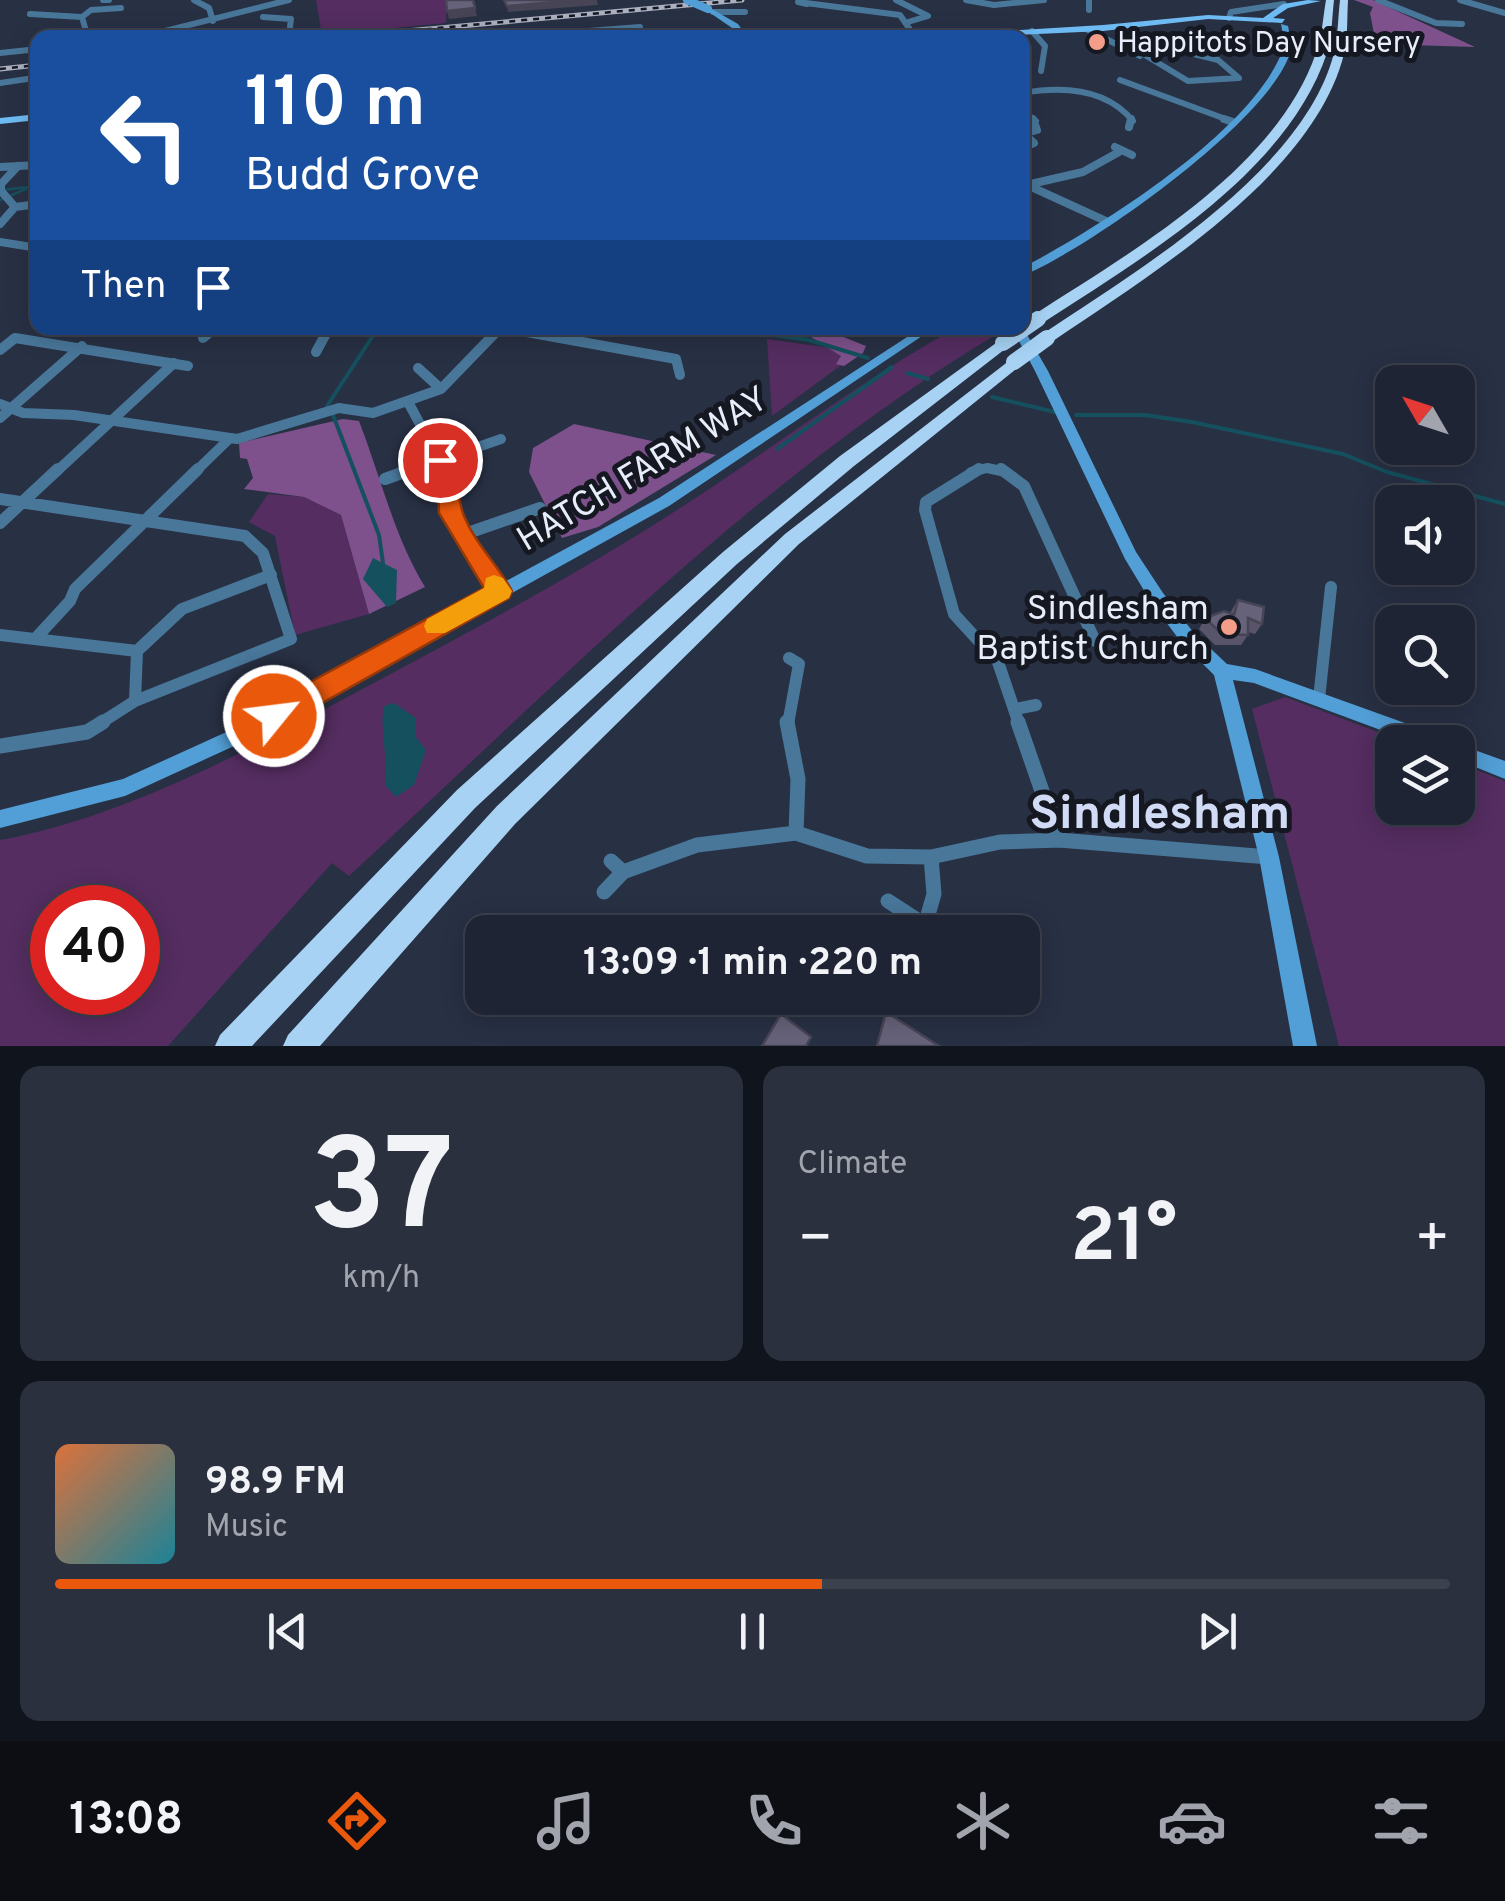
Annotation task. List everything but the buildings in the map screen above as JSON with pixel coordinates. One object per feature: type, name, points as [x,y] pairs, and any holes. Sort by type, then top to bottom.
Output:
[{"type":"highway","points":[[1030,327],[1164,233],[1251,158],[1296,105],[1312,76],[1326,36],[1332,1]]},
{"type":"highway","points":[[231,1046],[466,799],[818,483],[1012,344],[1048,338],[1194,233],[1284,150],[1332,75],[1344,35],[1332,1]]},
{"type":"highway","points":[[299,1046],[506,815],[792,539],[1012,344]]},
{"type":"main road","points":[[1030,32],[1263,18],[1332,1]]},
{"type":"main road","points":[[1263,18],[1332,1]]},
{"type":"main road","points":[[0,121],[30,119]]},
{"type":"street","points":[[194,0],[209,8],[213,21]]},
{"type":"street","points":[[173,30],[289,0]]},
{"type":"street","points":[[687,0],[735,30]]},
{"type":"street","points":[[896,0],[928,16],[908,22]]},
{"type":"street","points":[[966,0],[1015,2],[1034,8]]},
{"type":"street","points":[[1026,4],[1044,0]]},
{"type":"street","points":[[1089,0],[1089,10]]},
{"type":"street","points":[[1378,0],[1438,26],[1462,24]]},
{"type":"street","points":[[1460,0],[1505,14]]},
{"type":"street","points":[[806,4],[900,16],[912,30]]},
{"type":"street","points":[[82,21],[91,10],[121,8]]},
{"type":"street","points":[[710,11],[746,12]]},
{"type":"street","points":[[1030,268],[1108,222],[1234,122],[1270,78],[1288,47],[1290,11]]},
{"type":"street","points":[[1232,18],[1229,13],[1263,18]]},
{"type":"street","points":[[30,14],[82,21],[91,30]]},
{"type":"street","points":[[263,16],[285,17],[291,20],[290,26]]},
{"type":"street","points":[[563,30],[640,27]]},
{"type":"street","points":[[1086,29],[1154,64]]},
{"type":"street","points":[[1033,32],[1046,52],[1041,70]]},
{"type":"street","points":[[1135,49],[1188,81],[1240,78],[1210,54],[1194,54]]},
{"type":"street","points":[[0,53],[30,50]]},
{"type":"street","points":[[0,83],[30,79]]},
{"type":"street","points":[[1120,80],[1234,122]]},
{"type":"street","points":[[1165,98],[1184,89],[1188,81]]},
{"type":"street","points":[[1030,92],[1054,89],[1084,94],[1114,104],[1134,124]]},
{"type":"street","points":[[1030,184],[1083,172],[1116,150],[1132,155]]},
{"type":"street","points":[[0,166],[30,165]]},
{"type":"street","points":[[15,207],[4,193],[18,166]]},
{"type":"street","points":[[1030,187],[1108,222]]},
{"type":"street","points":[[0,224],[15,207],[30,205]]},
{"type":"street","points":[[0,242],[30,247]]},
{"type":"street","points":[[203,338],[207,335]]},
{"type":"street","points":[[316,352],[325,335]]},
{"type":"street","points":[[6,406],[54,417],[112,421],[228,440],[340,408],[373,414],[408,402],[440,389],[496,335]]},
{"type":"street","points":[[540,335],[634,353],[668,354],[676,359],[680,375]]},
{"type":"street","name":"HATCH FARM WAY","points":[[0,819],[84,800],[166,770],[239,735],[686,488],[917,335]]},
{"type":"street","points":[[0,350],[15,338],[188,366]]},
{"type":"street","points":[[1012,344],[1060,401],[1154,596],[1178,630],[1222,671],[1269,857],[1304,1046]]},
{"type":"street","points":[[0,418],[6,406],[82,346]]},
{"type":"street","points":[[0,523],[26,504],[174,364]]},
{"type":"street","points":[[418,368],[440,389]]},
{"type":"street","points":[[408,402],[449,478],[451,513],[500,591]]},
{"type":"street","points":[[385,479],[501,439]]},
{"type":"street","points":[[35,639],[70,601],[75,589],[228,440]]},
{"type":"street","points":[[1059,840],[998,662],[954,614],[926,502],[966,470],[989,466],[1013,473],[1024,486],[1087,636]]},
{"type":"street","points":[[0,500],[245,536],[263,552],[291,639],[134,701],[87,732],[0,746]]},
{"type":"street","points":[[462,535],[540,508]]},
{"type":"street","points":[[134,701],[137,650],[182,609],[271,575]]},
{"type":"street","points":[[1319,699],[1331,587]]},
{"type":"street","points":[[0,635],[137,650]]},
{"type":"street","points":[[796,833],[798,779],[787,719],[799,659]]},
{"type":"street","points":[[1222,671],[1254,676],[1389,725]]},
{"type":"street","points":[[1015,709],[1036,705]]},
{"type":"street","points":[[1475,759],[1505,770]]},
{"type":"street","points":[[604,892],[617,866],[697,845],[796,833],[867,856],[931,857],[1000,842],[1059,840],[1269,857]]},
{"type":"street","points":[[930,915],[934,894],[931,857]]},
{"type":"street","points":[[888,901],[907,915]]},
{"type":"shaded area","points":[[316,0],[447,0],[446,23],[321,30]]},
{"type":"shaded area","points":[[1354,0],[1373,0],[1475,47],[1376,44],[1370,13],[1373,7]]},
{"type":"shaded area","points":[[838,335],[866,346],[863,353],[844,366],[836,364],[841,356],[811,337]]},
{"type":"shaded area","points":[[944,335],[996,335],[917,385],[746,514],[584,656],[349,876],[332,863],[168,1046],[0,1046],[0,840],[131,801],[262,742],[595,561],[849,393]]},
{"type":"shaded area","points":[[767,339],[859,352],[772,416]]},
{"type":"shaded area","points":[[343,419],[359,421],[396,527],[425,587],[369,614],[341,515],[304,497],[244,489],[253,478],[247,459],[240,458],[239,443]]},
{"type":"shaded area","points":[[574,424],[716,455],[598,527],[562,538],[529,472],[533,448]]},
{"type":"shaded area","points":[[268,494],[304,497],[341,515],[369,614],[295,635],[275,536],[249,522]]},
{"type":"shaded area","points":[[1285,697],[1375,731],[1375,825],[1475,825],[1475,770],[1505,781],[1505,1046],[1339,1046],[1252,709]]},
{"type":"water","points":[[373,558],[397,570],[396,603],[387,607],[363,579]]},
{"type":"water","points":[[394,703],[416,718],[416,737],[426,750],[414,785],[396,797],[385,785],[383,725],[384,706]]},
{"type":"waterway","points":[[2,190],[30,187]]},
{"type":"waterway","points":[[0,200],[26,189]]},
{"type":"waterway","points":[[327,406],[373,335]]},
{"type":"waterway","points":[[773,335],[809,340],[868,358]]},
{"type":"waterway","points":[[777,449],[892,367]]},
{"type":"waterway","points":[[907,373],[928,379]]},
{"type":"waterway","points":[[992,397],[1055,412]]},
{"type":"waterway","points":[[333,415],[379,535],[383,563]]},
{"type":"waterway","points":[[1076,415],[1145,415],[1192,422],[1343,454],[1387,472],[1505,504]]},
{"type":"railway","points":[[417,30],[742,0]]},
{"type":"railway","points":[[0,69],[30,66]]},
{"type":"slow traffic","points":[[436,626],[500,591],[494,585]]},
{"type":"place","name":"Happitots Day Nursery","points":[[1097,42]]},
{"type":"place","name":"Sindlesham Baptist Church","points":[[1229,627]]},
{"type":"district","name":"Sindlesham","points":[[1160,811]]},
{"type":"route","points":[[274,716],[500,591],[479,565],[451,513],[449,478],[440,460]]}]
